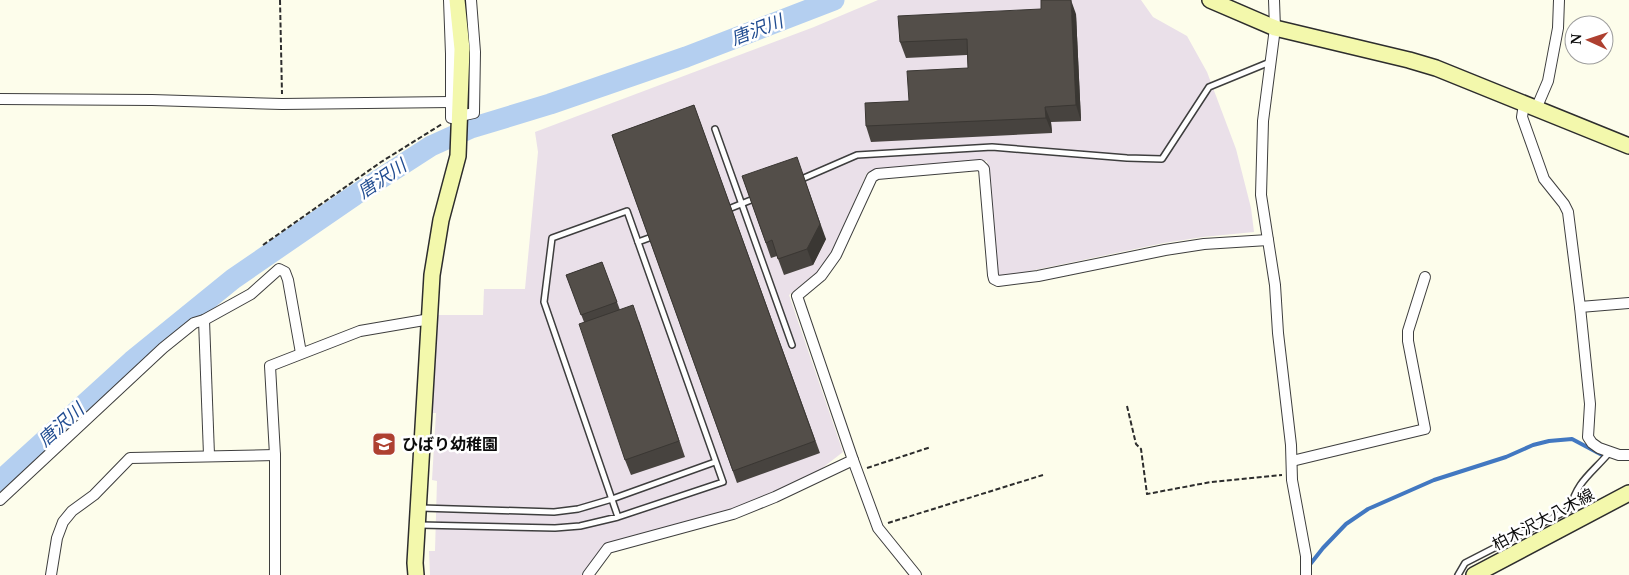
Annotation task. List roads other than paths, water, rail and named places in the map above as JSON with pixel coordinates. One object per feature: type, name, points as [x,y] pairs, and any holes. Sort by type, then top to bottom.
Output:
[{"type":"street","points":[[449,0],[451,102],[457,119]]},
{"type":"street","points":[[457,119],[474,113],[475,52],[471,0]]},
{"type":"street","points":[[1210,0],[1275,28],[1436,68],[1629,146]]},
{"type":"street","points":[[1274,0],[1275,28],[1264,121],[1261,195],[1275,285],[1292,474],[1307,560],[1306,575]]},
{"type":"street","points":[[1559,0],[1558,28],[1548,81],[1522,117],[1544,179],[1568,212],[1590,404],[1588,437],[1592,443],[1609,453],[1619,456],[1629,455]]},
{"type":"street","points":[[416,575],[417,525],[432,275],[441,220],[458,156],[459,143],[457,119],[462,48],[458,6]]},
{"type":"street","points":[[0,99],[152,100],[282,104],[451,102]]},
{"type":"street","points":[[916,575],[878,528],[797,296],[821,276],[836,255],[872,177],[877,174],[980,165],[984,169],[993,275],[994,279],[998,281],[1038,276],[1204,244],[1268,240]]},
{"type":"street","points":[[0,500],[163,348],[194,323],[204,320],[247,297],[258,289],[276,270],[282,269],[288,280],[301,353]]},
{"type":"street","points":[[1292,461],[1425,429],[1408,341],[1408,330],[1425,277]]},
{"type":"street","points":[[1580,306],[1629,303]]},
{"type":"street","points":[[275,575],[275,455],[270,366],[360,331],[430,319]]},
{"type":"street","points":[[204,320],[209,455]]},
{"type":"street","points":[[51,575],[57,538],[63,522],[72,511],[94,495],[130,458],[275,455]]},
{"type":"street","points":[[588,575],[608,548],[734,514],[853,460]]},
{"type":"street","name":"柏木沢大八木線","points":[[1484,573],[1629,493]]},
{"type":"lane","points":[[804,178],[857,155],[983,148],[1162,159],[1209,87],[1271,62]]},
{"type":"lane","points":[[715,129],[792,345]]},
{"type":"lane","points":[[732,208],[751,200]]},
{"type":"lane","points":[[417,525],[555,528],[580,526],[618,517],[723,482],[627,211],[552,238],[544,302],[618,517]]},
{"type":"lane","points":[[638,242],[649,238]]},
{"type":"lane","points":[[1458,575],[1465,563],[1570,509],[1573,496],[1582,481],[1595,470],[1609,453]]},
{"type":"lane","points":[[418,508],[554,512],[578,510],[715,462]]},
{"type":"waterway","name":"唐沢川","points":[[0,481],[132,361],[233,279],[355,195],[431,146],[471,128],[550,104],[686,57],[834,0]]},
{"type":"waterway","points":[[1308,567],[1346,524],[1368,509],[1434,480],[1549,441],[1572,439],[1604,456]]},
{"type":"place","name":"ひばり幼稚園","points":[[384,444]]}]
